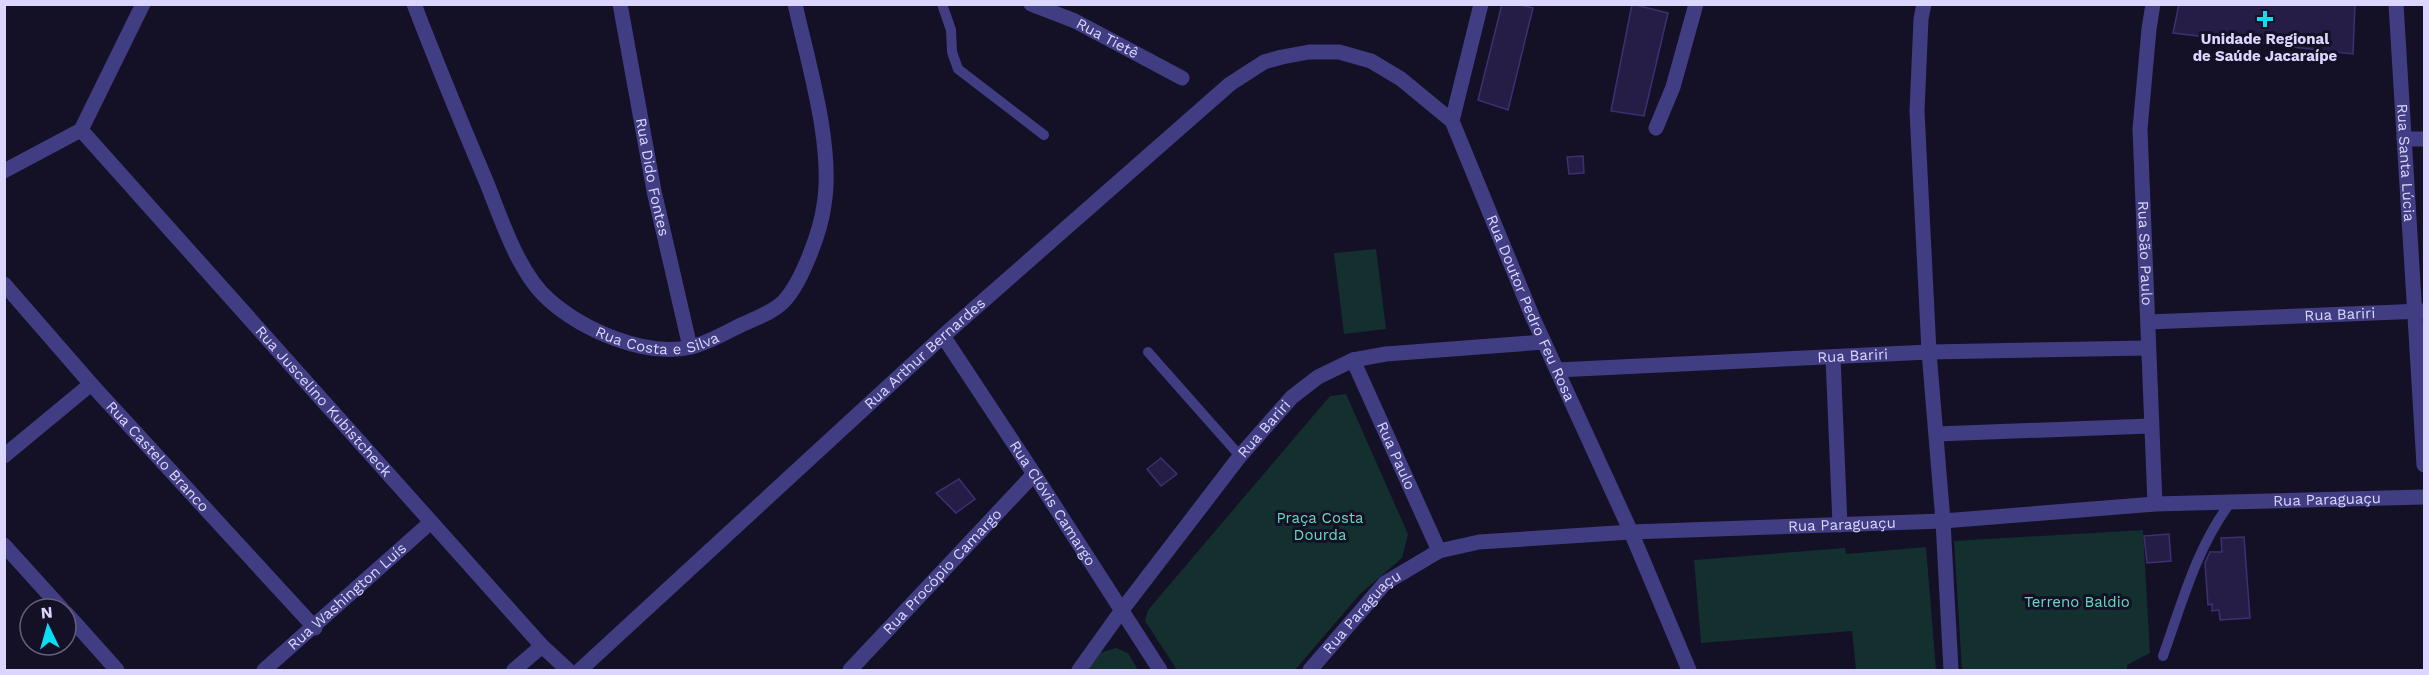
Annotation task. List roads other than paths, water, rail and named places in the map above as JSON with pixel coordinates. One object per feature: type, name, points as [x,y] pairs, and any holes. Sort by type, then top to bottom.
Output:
[{"type":"street","points":[[4,171],[81,130],[143,4]]},
{"type":"street","name":"Rua Costa e Silva","points":[[414,4],[509,237],[532,280],[548,299],[577,321],[627,344],[659,349],[690,347],[759,316],[784,301],[814,247],[825,205],[826,158],[813,84],[795,4]]},
{"type":"street","name":"Rua Dido Fontes","points":[[620,4],[654,191],[690,347]]},
{"type":"street","name":"Rua Tietê","points":[[1031,4],[1074,21],[1182,78]]},
{"type":"street","points":[[1452,121],[1482,4]]},
{"type":"street","points":[[1656,128],[1673,87],[1696,4]]},
{"type":"street","points":[[1924,4],[1921,19],[1917,111],[1929,352],[1937,434],[1951,670]]},
{"type":"street","name":"Rua São Paulo","points":[[2153,4],[2140,129],[2150,426],[2155,504]]},
{"type":"street","name":"Rua Santa Lúcia","points":[[2396,4],[2404,139],[2420,311],[2424,465]]},
{"type":"street","name":"Rua Doutor Pedro Feu Rosa","points":[[1282,57],[1309,52],[1339,52],[1371,61],[1401,79],[1452,121],[1544,342],[1631,532],[1689,670]]},
{"type":"street","name":"Rua Arthur Bernardes","points":[[580,670],[943,336],[1230,84],[1264,62],[1282,57]]},
{"type":"street","name":"Rua Juscelino Kubistcheck","points":[[81,130],[542,646],[568,670]]},
{"type":"street","points":[[2404,139],[2424,138]]},
{"type":"street","name":"Rua Castelo Branco","points":[[4,284],[91,384],[315,628]]},
{"type":"street","name":"Rua Bariri","points":[[2148,322],[2420,311]]},
{"type":"street","name":"Rua Clóvis Camargo","points":[[943,336],[1035,474],[1160,670]]},
{"type":"street","name":"Rua Bariri","points":[[1078,670],[1240,456],[1292,397],[1318,377],[1353,360],[1386,354],[1544,342]]},
{"type":"street","name":"Rua Bariri","points":[[1557,370],[1929,352],[2148,348]]},
{"type":"street","points":[[1833,357],[1839,525]]},
{"type":"street","name":"Rua Paulo","points":[[1353,360],[1439,551]]},
{"type":"street","points":[[4,456],[91,384]]},
{"type":"street","points":[[1937,434],[2150,426]]},
{"type":"street","name":"Rua Procópio Camargo","points":[[850,670],[1035,474]]},
{"type":"street","name":"Rua Paraguaçu","points":[[1310,670],[1385,583],[1439,551],[1479,542],[1631,532],[1943,521],[2155,504],[2424,497]]},
{"type":"street","name":"Rua Washington Luís","points":[[264,670],[315,628],[431,522]]},
{"type":"street","points":[[4,545],[51,597]]},
{"type":"street","points":[[78,626],[117,670]]},
{"type":"street","points":[[514,670],[542,646]]},
{"type":"lane","points":[[942,4],[951,30],[952,52],[958,69],[1044,135]]},
{"type":"lane","points":[[1148,352],[1240,456]]},
{"type":"lane","points":[[2163,656],[2200,552],[2213,526],[2230,503]]},
{"type":"place","name":"Unidade Regional de Saúde Jacaraípe","points":[[2265,19]]},
{"type":"park label","name":"Praça Costa Dourda","points":[[1320,526]]},
{"type":"park label","name":"Terreno Baldio","points":[[2077,602]]}]
